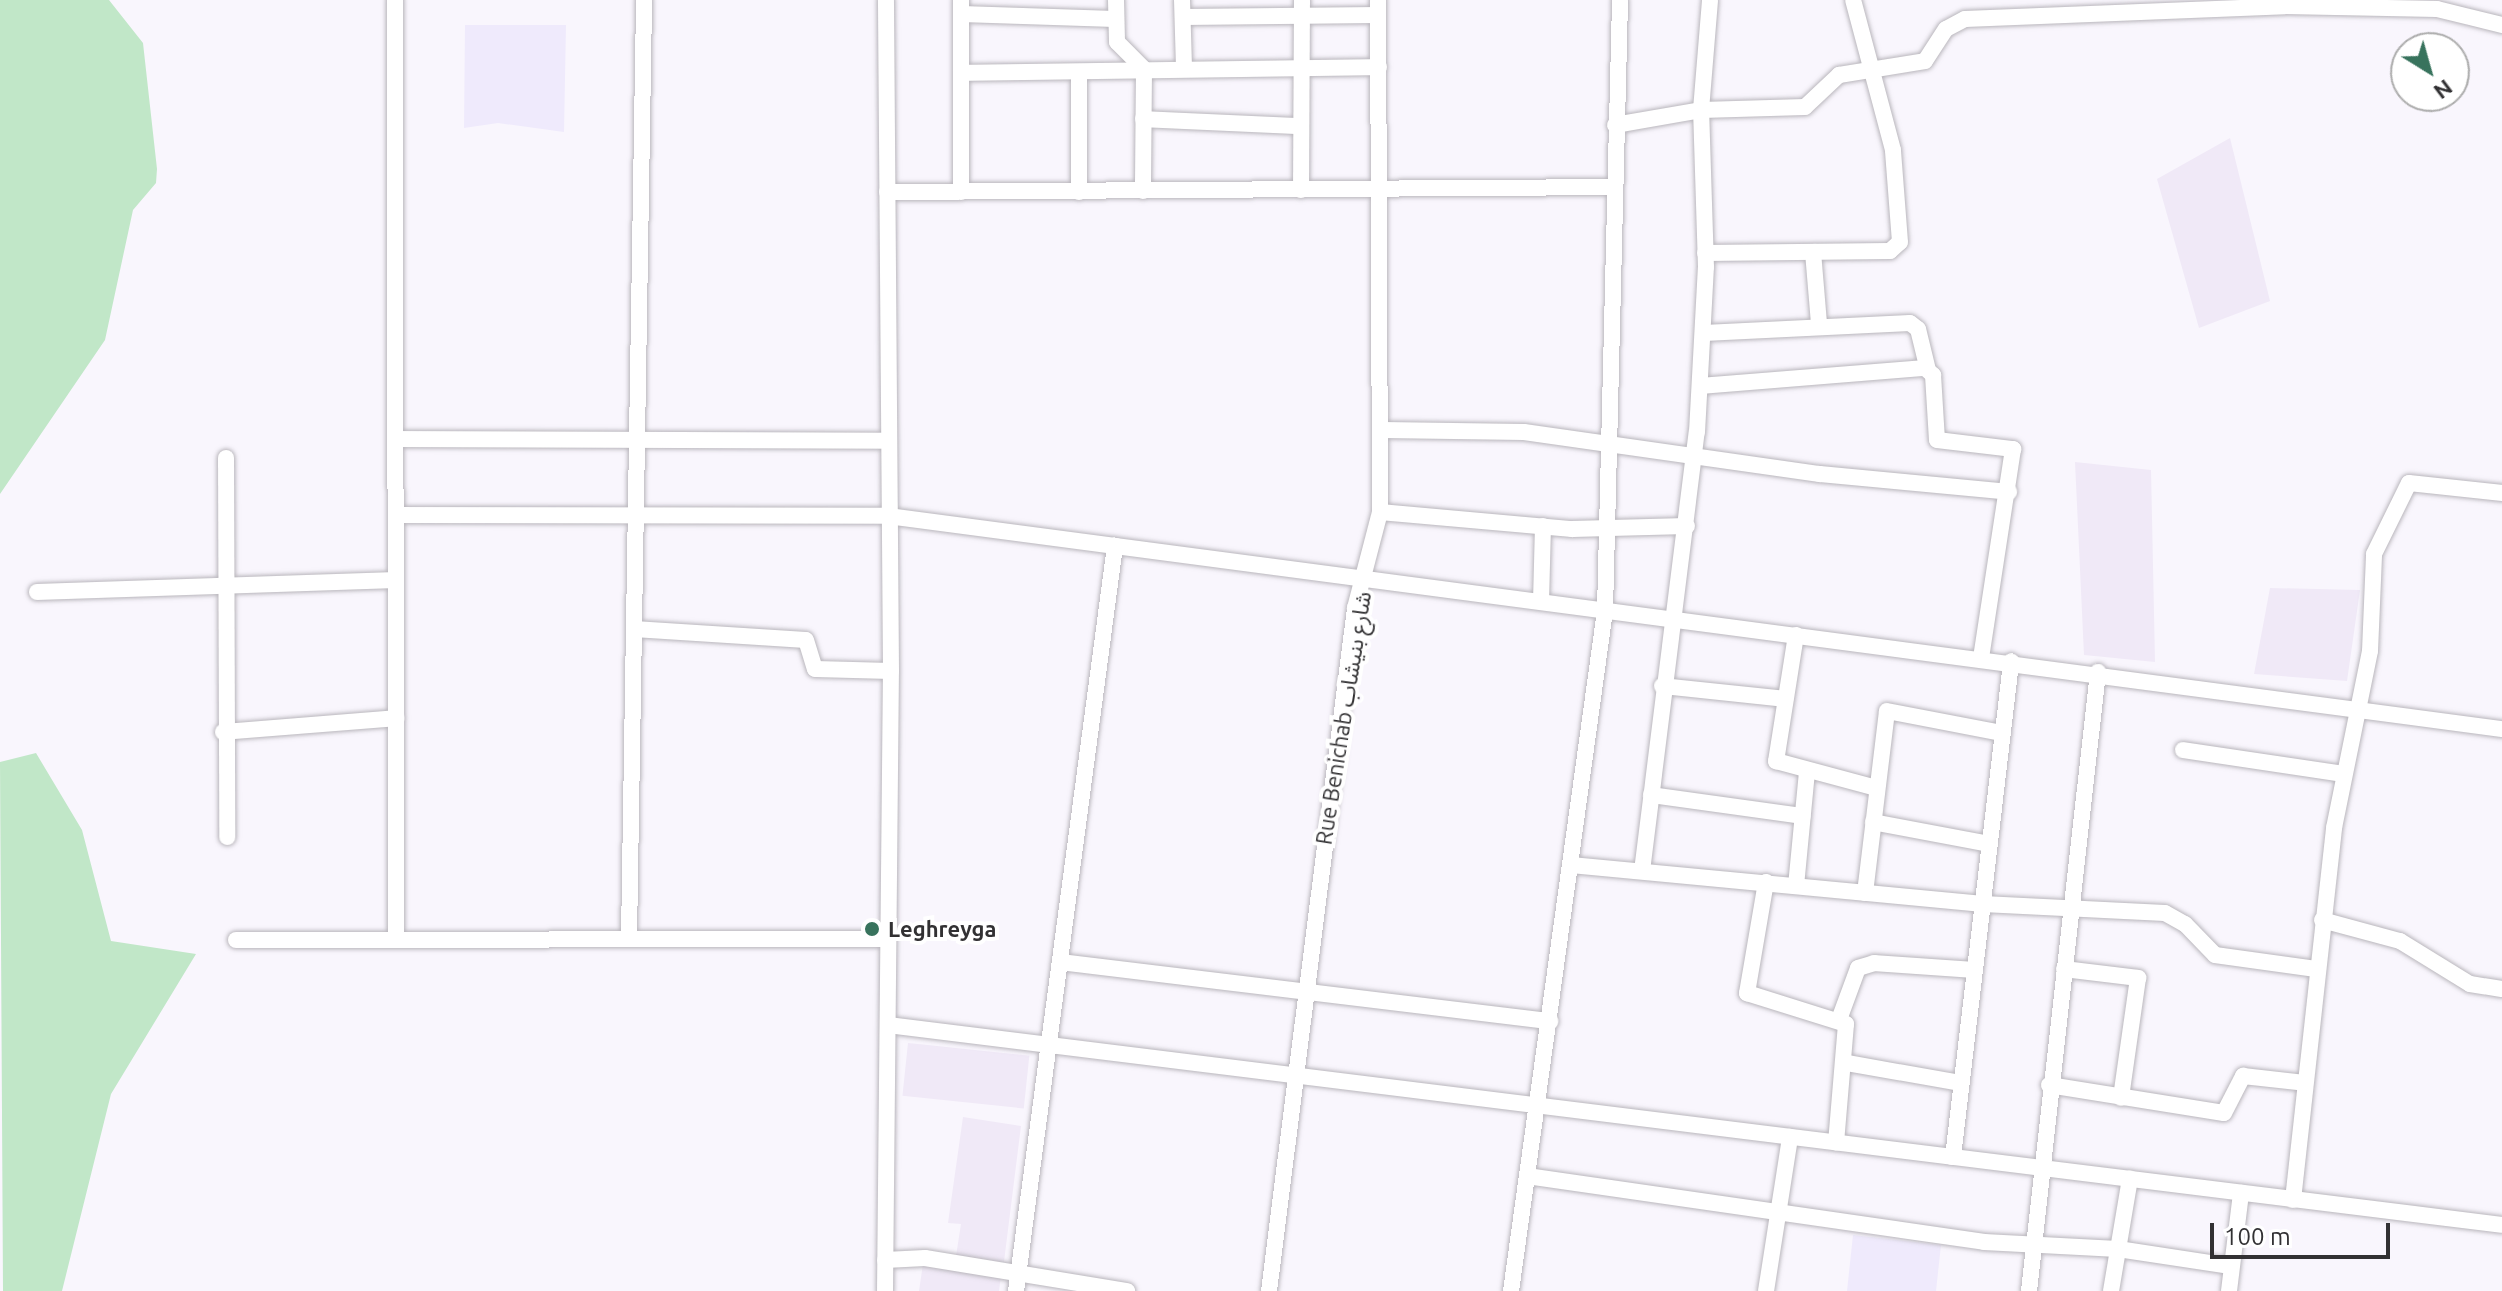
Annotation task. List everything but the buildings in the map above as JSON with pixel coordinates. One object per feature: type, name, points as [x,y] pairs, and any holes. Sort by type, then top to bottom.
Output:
[{"type":"street","points":[[395,0],[396,938]]},
{"type":"street","points":[[629,938],[644,0]]},
{"type":"street","points":[[885,1291],[891,671],[886,0]]},
{"type":"street","points":[[1116,0],[1117,42],[1144,69],[1143,191]]},
{"type":"street","points":[[1511,1291],[1539,1106],[1605,611],[1620,0]]},
{"type":"street","points":[[1642,871],[1662,686],[1687,526],[1700,386],[1705,253],[1701,110],[1710,0]]},
{"type":"street","points":[[1705,253],[1890,251],[1900,242],[1893,150],[1853,0]]},
{"type":"street","points":[[1615,125],[1701,110],[1805,107],[1839,75],[1925,61],[1946,29],[1965,19],[2285,6],[2437,9],[2502,25]]},
{"type":"street","points":[[961,192],[961,7],[1115,19]]},
{"type":"street","points":[[1301,190],[1299,126],[1304,7]]},
{"type":"street","points":[[1184,68],[1182,9],[1378,7]]},
{"type":"street","name":"Rue Benichab شارع بنيشاب","points":[[1269,1291],[1304,992],[1355,608],[1380,512],[1383,430],[1378,7]]},
{"type":"street","points":[[961,73],[1379,67]]},
{"type":"street","points":[[1079,73],[1079,192]]},
{"type":"street","points":[[1143,119],[1299,126]]},
{"type":"street","points":[[887,192],[1614,187]]},
{"type":"street","points":[[1813,252],[1819,323]]},
{"type":"street","points":[[1704,333],[1819,323],[1915,325],[1928,370],[1937,440],[2011,448],[2009,492],[1981,658]]},
{"type":"street","points":[[1700,386],[1823,372],[1928,370]]},
{"type":"street","points":[[1383,430],[1524,432],[1694,457],[2009,492]]},
{"type":"street","points":[[396,439],[887,441]]},
{"type":"street","points":[[226,458],[223,732],[227,837]]},
{"type":"street","points":[[2293,1200],[2322,920],[2355,711],[2370,651],[2374,554],[2404,487],[2415,480],[2502,493]]},
{"type":"street","points":[[1380,512],[1543,526],[1687,526]]},
{"type":"street","points":[[396,515],[888,516],[1605,611],[2098,672],[2355,711],[2502,729]]},
{"type":"street","points":[[1541,602],[1543,526]]},
{"type":"street","points":[[1016,1291],[1115,546]]},
{"type":"street","points":[[37,592],[225,589],[396,580]]},
{"type":"street","points":[[634,629],[806,640],[815,669],[891,671]]},
{"type":"street","points":[[1796,635],[1776,761],[1807,772],[1876,788]]},
{"type":"street","points":[[1953,1157],[2011,661]]},
{"type":"street","points":[[2029,1291],[2038,1168],[2073,905],[2098,672]]},
{"type":"street","points":[[1662,686],[1785,699]]},
{"type":"street","points":[[1865,893],[1887,711],[2001,733]]},
{"type":"street","points":[[223,732],[396,718]]},
{"type":"street","points":[[2183,750],[2344,774]]},
{"type":"street","points":[[1796,886],[1807,772]]},
{"type":"street","points":[[1651,795],[1803,816]]},
{"type":"street","points":[[1873,822],[1989,844]]},
{"type":"street","points":[[1571,865],[1983,904],[2073,905],[2165,913],[2215,955],[2316,969]]},
{"type":"street","points":[[1766,882],[1747,993],[1840,1017],[1848,1028],[1847,1063],[1836,1143]]},
{"type":"street","points":[[2322,920],[2400,941],[2470,984],[2502,989]]},
{"type":"street","points":[[236,940],[887,939]]},
{"type":"street","points":[[1060,962],[1550,1021]]},
{"type":"street","points":[[1840,1017],[1858,968],[1874,963],[1974,970]]},
{"type":"street","points":[[2064,969],[2138,978],[2121,1098]]},
{"type":"street","points":[[888,1025],[2502,1225]]},
{"type":"street","points":[[1847,1063],[1961,1083]]},
{"type":"street","points":[[2049,1085],[2224,1113],[2243,1076],[2305,1083]]},
{"type":"street","points":[[1766,1291],[1790,1137]]},
{"type":"street","points":[[1527,1176],[1777,1213],[2033,1244],[2118,1249],[2231,1266]]},
{"type":"street","points":[[2111,1291],[2130,1179]]},
{"type":"street","points":[[2229,1291],[2241,1193]]},
{"type":"street","points":[[885,1260],[925,1258],[1127,1291]]},
{"type":"shaded area","points":[[465,25],[566,25],[564,132],[498,123],[464,128]]},
{"type":"shaded area","points":[[2230,138],[2270,301],[2199,328],[2157,179]]},
{"type":"shaded area","points":[[2075,462],[2151,470],[2155,662],[2084,655]]},
{"type":"shaded area","points":[[2270,588],[2360,590],[2347,681],[2254,674]]},
{"type":"shaded area","points":[[908,1043],[1029,1056],[1024,1108],[902,1096]]},
{"type":"shaded area","points":[[963,1117],[1021,1126],[1004,1262],[956,1256],[961,1224],[948,1223]]},
{"type":"shaded area","points":[[1853,1235],[1941,1245],[1936,1291],[1847,1291]]},
{"type":"shaded area","points":[[923,1264],[1001,1275],[999,1291],[919,1291]]},
{"type":"green space","points":[[0,0],[109,0],[143,43],[157,169],[156,183],[133,210],[105,340],[0,494]]},
{"type":"green space","points":[[36,753],[82,830],[111,941],[196,954],[111,1094],[62,1291],[3,1291],[0,762]]},
{"type":"place","name":"Leghreyga","points":[[872,929]]}]
